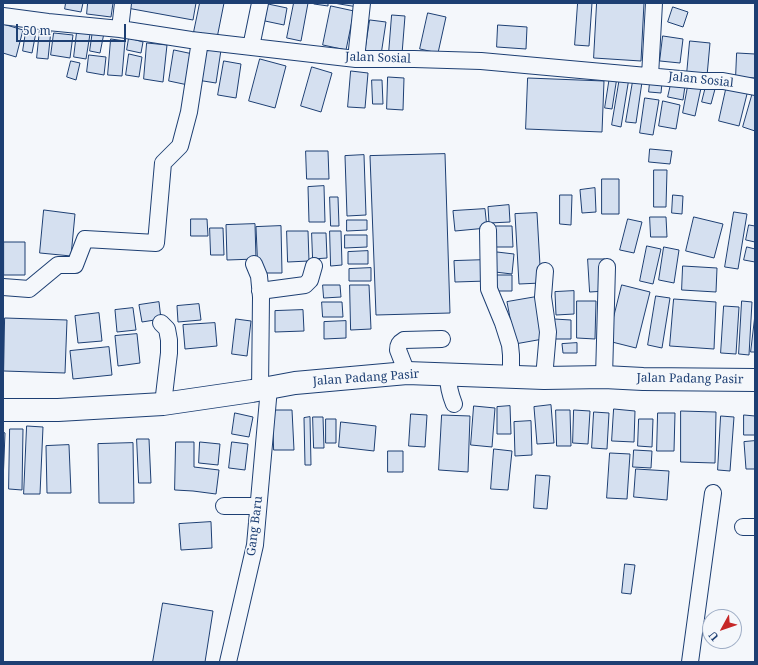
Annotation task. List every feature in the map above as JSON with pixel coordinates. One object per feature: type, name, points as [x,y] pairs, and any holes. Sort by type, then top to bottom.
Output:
[{"type":"highway","name":"Jalan Padang Pasir","points":[[3,410],[58,410],[163,404],[295,383],[407,373],[544,378],[604,377],[643,379],[755,380]]},
{"type":"street","points":[[120,29],[123,3]]},
{"type":"street","points":[[251,47],[260,3]]},
{"type":"street","points":[[356,59],[362,3]]},
{"type":"street","points":[[650,76],[654,3]]},
{"type":"street","name":"Jalan Sosial","points":[[3,16],[120,29],[200,41],[356,59],[481,61],[702,81],[723,81],[755,87]]},
{"type":"street","points":[[3,287],[29,289],[58,265],[75,265],[85,239],[156,243],[163,163],[180,146],[189,112],[200,41]]},
{"type":"street","points":[[488,230],[489,289],[510,345],[511,377]]},
{"type":"street","name":"Gang Baru","points":[[228,662],[255,545],[258,506],[264,389],[259,276],[254,264]]},
{"type":"street","points":[[260,291],[305,285],[310,280],[314,266]]},
{"type":"street","points":[[604,377],[606,301],[614,301],[612,268]]},
{"type":"street","points":[[544,378],[548,337],[544,297],[545,271]]},
{"type":"street","points":[[162,323],[167,329],[169,340],[163,404]]},
{"type":"street","points":[[407,373],[398,350],[400,343],[404,340],[442,339]]},
{"type":"street","points":[[448,375],[448,386],[454,404]]},
{"type":"street","points":[[690,662],[713,493]]},
{"type":"street","points":[[224,506],[258,506]]},
{"type":"building","points":[[66,3],[83,3],[81,12],[65,9]]},
{"type":"building","points":[[88,3],[113,3],[111,17],[87,14]]},
{"type":"building","points":[[128,3],[196,3],[193,20],[127,8]]},
{"type":"building","points":[[200,3],[224,3],[217,38],[194,32]]},
{"type":"building","points":[[294,3],[308,3],[301,41],[287,38]]},
{"type":"building","points":[[328,3],[328,6],[314,4]]},
{"type":"building","points":[[334,3],[355,3],[354,6]]},
{"type":"building","points":[[578,3],[592,3],[589,46],[575,45]]},
{"type":"building","points":[[597,3],[644,3],[641,61],[594,58]]},
{"type":"building","points":[[268,4],[287,8],[284,25],[265,21]]},
{"type":"building","points":[[331,6],[354,11],[346,50],[323,45]]},
{"type":"building","points":[[673,7],[688,12],[683,27],[668,22]]},
{"type":"building","points":[[428,13],[446,17],[438,53],[420,49]]},
{"type":"building","points":[[392,15],[405,16],[402,54],[389,53]]},
{"type":"building","points":[[370,20],[386,22],[381,55],[365,52]]},
{"type":"building","points":[[3,24],[23,30],[16,57],[3,53]]},
{"type":"building","points":[[27,25],[37,27],[32,53],[23,51]]},
{"type":"building","points":[[498,25],[527,27],[526,49],[497,47]]},
{"type":"building","points":[[40,29],[51,30],[48,59],[37,58]]},
{"type":"building","points":[[93,30],[104,33],[100,53],[90,51]]},
{"type":"building","points":[[77,32],[90,34],[86,59],[74,57]]},
{"type":"building","points":[[54,33],[73,35],[70,58],[51,55]]},
{"type":"building","points":[[663,36],[683,39],[680,63],[660,61]]},
{"type":"building","points":[[129,38],[143,42],[141,53],[127,50]]},
{"type":"building","points":[[111,39],[125,41],[122,76],[108,75]]},
{"type":"building","points":[[690,41],[710,43],[707,76],[687,74]]},
{"type":"building","points":[[147,43],[167,45],[163,82],[144,79]]},
{"type":"building","points":[[202,47],[221,50],[216,83],[197,80]]},
{"type":"building","points":[[174,50],[193,54],[188,85],[169,81]]},
{"type":"building","points":[[737,53],[755,54],[755,78],[736,77]]},
{"type":"building","points":[[129,54],[142,57],[139,77],[126,75]]},
{"type":"building","points":[[89,55],[106,57],[104,75],[87,72]]},
{"type":"building","points":[[260,59],[286,66],[275,108],[249,101]]},
{"type":"building","points":[[71,61],[80,63],[76,80],[67,77]]},
{"type":"building","points":[[224,61],[241,64],[236,98],[218,95]]},
{"type":"building","points":[[312,67],[332,73],[321,112],[301,106]]},
{"type":"building","points":[[351,71],[368,73],[365,108],[348,107]]},
{"type":"building","points":[[610,76],[617,77],[612,109],[605,108]]},
{"type":"building","points":[[388,77],[404,78],[403,110],[387,109]]},
{"type":"building","points":[[620,77],[629,78],[621,127],[612,125]]},
{"type":"building","points":[[528,78],[604,81],[602,132],[526,129]]},
{"type":"building","points":[[372,80],[382,80],[383,104],[373,104]]},
{"type":"building","points":[[633,81],[642,82],[636,123],[626,122]]},
{"type":"building","points":[[650,82],[662,83],[661,93],[649,92]]},
{"type":"building","points":[[671,84],[685,86],[683,100],[668,97]]},
{"type":"building","points":[[727,85],[748,90],[739,126],[719,121]]},
{"type":"building","points":[[688,86],[701,88],[695,116],[683,113]]},
{"type":"building","points":[[706,86],[715,89],[711,104],[702,102]]},
{"type":"building","points":[[753,92],[755,92],[755,131],[743,127]]},
{"type":"building","points":[[645,98],[659,100],[653,135],[640,133]]},
{"type":"building","points":[[663,101],[680,105],[676,129],[659,126]]},
{"type":"building","points":[[650,149],[672,151],[670,164],[649,162]]},
{"type":"building","points":[[306,151],[328,151],[329,179],[307,179]]},
{"type":"building","points":[[445,154],[450,313],[376,315],[370,156]]},
{"type":"building","points":[[364,155],[366,215],[347,216],[345,156]]},
{"type":"building","points":[[654,170],[667,170],[666,207],[654,207]]},
{"type":"building","points":[[602,179],[619,179],[619,214],[602,214]]},
{"type":"building","points":[[324,186],[325,222],[309,222],[308,187]]},
{"type":"building","points":[[595,188],[596,212],[582,213],[580,190]]},
{"type":"building","points":[[560,195],[572,195],[571,225],[560,224]]},
{"type":"building","points":[[673,195],[683,196],[682,214],[672,213]]},
{"type":"building","points":[[330,197],[338,197],[339,226],[331,226]]},
{"type":"building","points":[[509,205],[510,222],[489,223],[488,207]]},
{"type":"building","points":[[485,209],[487,228],[455,231],[453,211]]},
{"type":"building","points":[[44,210],[75,214],[71,256],[40,253]]},
{"type":"building","points":[[734,212],[747,214],[738,269],[725,267]]},
{"type":"building","points":[[537,213],[541,283],[519,284],[515,214]]},
{"type":"building","points":[[650,217],[666,217],[667,237],[651,237]]},
{"type":"building","points":[[694,217],[723,224],[714,258],[686,251]]},
{"type":"building","points":[[191,219],[207,219],[208,236],[191,236]]},
{"type":"building","points":[[628,219],[642,222],[634,253],[620,250]]},
{"type":"building","points":[[347,220],[367,220],[367,230],[347,231]]},
{"type":"building","points":[[255,224],[256,259],[227,260],[226,225]]},
{"type":"building","points":[[749,225],[755,226],[755,242],[746,240]]},
{"type":"building","points":[[281,226],[282,273],[258,273],[256,227]]},
{"type":"building","points":[[496,226],[512,226],[513,247],[496,247]]},
{"type":"building","points":[[210,228],[223,228],[224,255],[211,255]]},
{"type":"building","points":[[287,231],[308,231],[309,261],[288,262]]},
{"type":"building","points":[[330,231],[341,231],[342,265],[331,266]]},
{"type":"building","points":[[312,233],[326,233],[327,258],[313,259]]},
{"type":"building","points":[[345,235],[367,235],[367,247],[345,248]]},
{"type":"building","points":[[4,242],[25,242],[25,275],[4,275]]},
{"type":"building","points":[[647,246],[661,249],[653,284],[640,281]]},
{"type":"building","points":[[664,247],[679,250],[674,283],[659,280]]},
{"type":"building","points":[[747,247],[755,249],[755,262],[744,260]]},
{"type":"building","points":[[368,251],[368,264],[348,264],[348,252]]},
{"type":"building","points":[[497,252],[514,254],[512,274],[495,272]]},
{"type":"building","points":[[588,259],[605,259],[606,291],[590,292]]},
{"type":"building","points":[[486,260],[487,281],[455,282],[454,261]]},
{"type":"building","points":[[683,266],[717,268],[716,292],[682,290]]},
{"type":"building","points":[[371,268],[371,281],[349,281],[349,269]]},
{"type":"building","points":[[493,275],[512,275],[512,291],[493,291]]},
{"type":"building","points":[[323,285],[340,285],[341,297],[324,298]]},
{"type":"building","points":[[350,285],[369,285],[371,329],[351,330]]},
{"type":"building","points":[[622,285],[650,292],[636,348],[608,341]]},
{"type":"building","points":[[574,291],[574,314],[556,315],[555,292]]},
{"type":"building","points":[[656,296],[670,298],[662,348],[648,345]]},
{"type":"building","points":[[536,297],[543,339],[515,344],[507,302]]},
{"type":"building","points":[[674,299],[716,302],[714,349],[670,346]]},
{"type":"building","points":[[577,301],[596,301],[595,339],[577,338]]},
{"type":"building","points":[[742,301],[752,302],[749,355],[739,354]]},
{"type":"building","points":[[159,302],[161,319],[142,322],[139,305]]},
{"type":"building","points":[[322,302],[342,302],[343,317],[323,317]]},
{"type":"building","points":[[199,304],[201,320],[178,322],[177,306]]},
{"type":"building","points":[[724,306],[739,307],[736,354],[721,353]]},
{"type":"building","points":[[133,308],[136,330],[117,332],[115,310]]},
{"type":"building","points":[[303,310],[304,331],[275,332],[275,311]]},
{"type":"building","points":[[99,313],[102,341],[78,343],[75,316]]},
{"type":"building","points":[[755,315],[755,352],[751,352]]},
{"type":"building","points":[[5,318],[67,320],[65,373],[4,371]]},
{"type":"building","points":[[236,319],[251,321],[247,356],[232,354]]},
{"type":"building","points":[[554,319],[571,320],[571,339],[554,339]]},
{"type":"building","points":[[346,321],[346,338],[324,339],[324,322]]},
{"type":"building","points":[[215,323],[217,346],[185,349],[183,325]]},
{"type":"building","points":[[137,334],[140,363],[118,366],[115,336]]},
{"type":"building","points":[[577,343],[577,353],[563,353],[562,344]]},
{"type":"building","points":[[109,347],[112,375],[73,379],[70,351]]},
{"type":"building","points":[[551,405],[554,443],[537,444],[534,407]]},
{"type":"building","points":[[474,406],[495,408],[492,447],[471,445]]},
{"type":"building","points":[[510,406],[511,434],[497,434],[497,407]]},
{"type":"building","points":[[614,409],[635,411],[634,442],[612,441]]},
{"type":"building","points":[[273,410],[292,410],[294,450],[274,450]]},
{"type":"building","points":[[556,410],[570,410],[571,446],[557,446]]},
{"type":"building","points":[[574,410],[590,411],[588,444],[573,443]]},
{"type":"building","points":[[681,411],[716,412],[715,463],[681,462]]},
{"type":"building","points":[[594,412],[609,413],[607,449],[592,448]]},
{"type":"building","points":[[235,413],[253,417],[249,437],[232,434]]},
{"type":"building","points":[[658,413],[675,413],[674,451],[657,451]]},
{"type":"building","points":[[411,414],[427,415],[425,447],[409,446]]},
{"type":"building","points":[[442,415],[470,416],[468,472],[439,470]]},
{"type":"building","points":[[744,415],[755,416],[755,435],[744,435]]},
{"type":"building","points":[[721,416],[734,417],[730,471],[718,470]]},
{"type":"building","points":[[310,417],[311,465],[305,465],[304,418]]},
{"type":"building","points":[[313,417],[323,417],[324,448],[314,448]]},
{"type":"building","points":[[326,419],[336,419],[336,443],[326,443]]},
{"type":"building","points":[[639,419],[653,419],[652,447],[638,446]]},
{"type":"building","points":[[531,421],[532,455],[515,456],[514,422]]},
{"type":"building","points":[[341,422],[376,426],[374,451],[339,447]]},
{"type":"building","points":[[27,426],[43,427],[40,494],[24,494]]},
{"type":"building","points":[[10,429],[23,429],[22,490],[9,489]]},
{"type":"building","points":[[3,432],[5,433],[3,483]]},
{"type":"building","points":[[137,439],[149,439],[151,483],[139,483]]},
{"type":"building","points":[[755,441],[755,469],[746,469],[744,442]]},
{"type":"building","points":[[176,442],[194,442],[194,467],[219,470],[216,494],[175,490]]},
{"type":"building","points":[[200,442],[220,444],[218,465],[199,463]]},
{"type":"building","points":[[232,442],[248,444],[245,470],[229,468]]},
{"type":"building","points":[[133,443],[134,503],[99,503],[98,444]]},
{"type":"building","points":[[69,445],[71,493],[47,493],[46,446]]},
{"type":"building","points":[[494,449],[512,451],[508,490],[491,489]]},
{"type":"building","points":[[634,450],[652,451],[651,468],[633,467]]},
{"type":"building","points":[[388,451],[403,451],[403,472],[388,472]]},
{"type":"building","points":[[610,453],[630,454],[627,499],[607,498]]},
{"type":"building","points":[[636,469],[669,471],[667,500],[634,497]]},
{"type":"building","points":[[536,475],[550,476],[547,509],[534,508]]},
{"type":"building","points":[[211,522],[212,548],[181,550],[179,524]]},
{"type":"building","points":[[625,564],[635,565],[631,594],[622,593]]},
{"type":"building","points":[[163,603],[213,611],[205,662],[153,662]]}]
